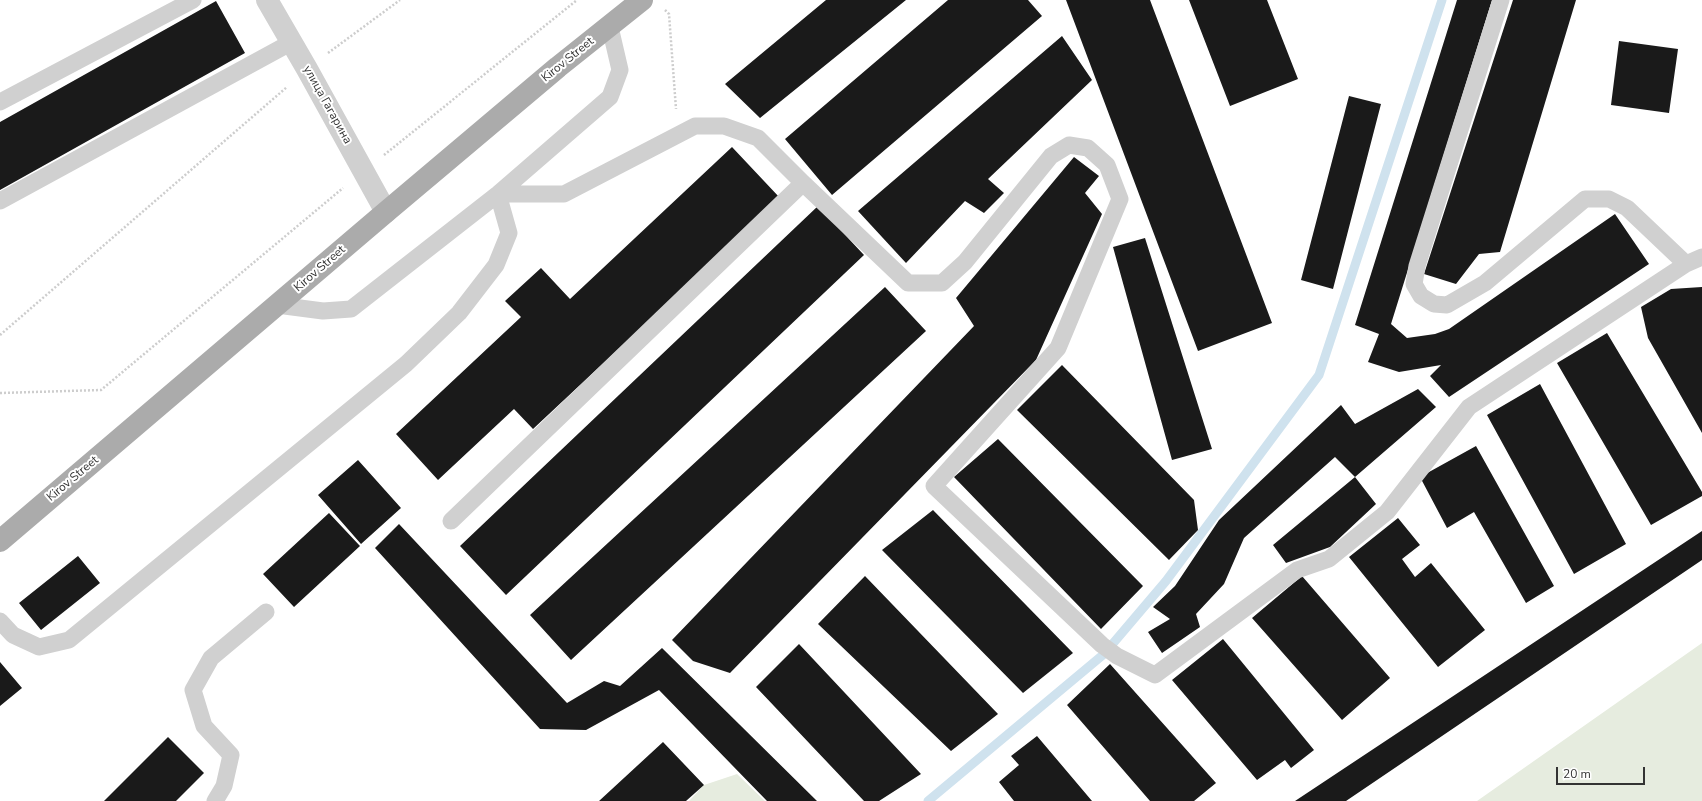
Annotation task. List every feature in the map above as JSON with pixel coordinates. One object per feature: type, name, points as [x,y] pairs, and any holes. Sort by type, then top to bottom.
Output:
[{"type":"main road","name":"Kirov Street","points":[[0,540],[552,72],[610,26],[652,2]]},
{"type":"street","name":"улица Гагарина","points":[[267,0],[292,42],[386,212]]},
{"type":"lane","points":[[0,102],[193,0]]},
{"type":"lane","points":[[1500,0],[1417,266],[1414,284],[1421,296],[1434,304],[1447,305],[1486,283],[1584,199],[1609,199],[1627,208],[1686,264]]},
{"type":"lane","points":[[277,305],[323,311],[351,309],[498,194],[610,97],[620,70],[610,26]]},
{"type":"lane","points":[[0,201],[292,42]]},
{"type":"lane","points":[[498,194],[564,194],[619,164],[695,126],[724,126],[758,138],[803,184],[908,283],[942,283],[966,262],[1051,156],[1069,145],[1088,148],[1107,165],[1120,199],[1058,348],[934,486],[1102,645],[1118,656],[1155,675],[1296,570],[1329,559],[1387,512],[1469,407],[1686,264],[1702,257]]},
{"type":"lane","points":[[451,521],[803,184]]},
{"type":"lane","points":[[0,621],[13,636],[38,647],[69,640],[406,364],[459,313],[496,265],[508,233],[498,194]]},
{"type":"lane","points":[[215,801],[224,786],[231,756],[204,726],[193,690],[211,658],[266,612]]},
{"type":"path","points":[[0,335],[307,69],[400,0]]},
{"type":"path","points":[[0,393],[101,390],[364,171],[577,0]]},
{"type":"path","points":[[652,2],[669,14],[678,135]]},
{"type":"shaded area","points":[[1702,643],[1702,801],[1477,801]]},
{"type":"shaded area","points":[[737,774],[765,801],[689,801],[704,785]]},
{"type":"building","points":[[826,0],[906,0],[760,118],[725,84]]},
{"type":"building","points":[[948,0],[1028,0],[1042,16],[832,195],[785,139]]},
{"type":"building","points":[[1066,0],[1150,0],[1272,323],[1198,351]]},
{"type":"building","points":[[1189,0],[1267,0],[1298,79],[1230,106]]},
{"type":"building","points":[[1457,0],[1492,0],[1391,324],[1407,338],[1435,334],[1449,329],[1615,214],[1649,264],[1449,397],[1430,376],[1441,365],[1399,372],[1368,362],[1379,334],[1355,325]]},
{"type":"building","points":[[1513,0],[1576,0],[1500,252],[1479,254],[1456,284],[1424,274]]},
{"type":"building","points":[[216,1],[245,53],[0,190],[0,122]]},
{"type":"building","points":[[1062,36],[1092,80],[988,179],[1004,193],[984,213],[965,201],[906,263],[858,211]]},
{"type":"building","points":[[1619,41],[1678,49],[1669,113],[1611,105]]},
{"type":"building","points":[[1349,96],[1381,104],[1333,289],[1301,280]]},
{"type":"building","points":[[732,147],[780,198],[533,429],[514,409],[438,480],[396,434],[521,317],[505,301],[541,268],[570,299]]},
{"type":"building","points":[[1074,157],[1099,176],[1085,193],[1102,214],[1036,360],[730,673],[693,661],[672,640],[974,326],[956,298]]},
{"type":"building","points":[[818,206],[864,255],[506,595],[460,546]]},
{"type":"building","points":[[1145,238],[1212,449],[1172,460],[1113,247]]},
{"type":"building","points":[[885,287],[926,331],[571,660],[530,615]]},
{"type":"building","points":[[1702,287],[1702,433],[1648,338],[1641,307],[1671,289]]},
{"type":"building","points":[[1607,333],[1702,492],[1702,496],[1651,525],[1557,363]]},
{"type":"building","points":[[1062,365],[1194,500],[1198,530],[1169,560],[1017,410]]},
{"type":"building","points":[[1540,384],[1626,544],[1574,574],[1487,415]]},
{"type":"building","points":[[1418,389],[1436,407],[1355,477],[1335,457],[1244,538],[1224,584],[1196,614],[1200,627],[1162,653],[1148,632],[1170,619],[1153,607],[1175,586],[1219,520],[1341,405],[1355,424]]},
{"type":"building","points":[[998,439],[1143,586],[1101,629],[954,477]]},
{"type":"building","points":[[1476,446],[1554,586],[1526,603],[1474,512],[1447,528],[1420,477]]},
{"type":"building","points":[[358,460],[401,508],[361,544],[318,495]]},
{"type":"building","points":[[1355,477],[1376,504],[1330,547],[1286,563],[1273,545]]},
{"type":"building","points":[[933,510],[1073,653],[1023,693],[882,550]]},
{"type":"building","points":[[329,513],[360,546],[294,607],[263,574]]},
{"type":"building","points":[[1398,518],[1420,545],[1402,559],[1415,577],[1431,563],[1485,630],[1438,667],[1349,557]]},
{"type":"building","points":[[399,524],[567,703],[604,681],[620,686],[662,648],[817,801],[767,801],[659,690],[586,730],[540,729],[375,548]]},
{"type":"building","points":[[1702,531],[1702,560],[1346,801],[1295,801]]},
{"type":"building","points":[[78,556],[100,583],[41,630],[19,603]]},
{"type":"building","points":[[865,576],[998,714],[951,751],[818,624]]},
{"type":"building","points":[[1302,576],[1390,678],[1342,720],[1252,618]]},
{"type":"building","points":[[1223,639],[1314,750],[1291,768],[1285,760],[1257,780],[1172,680]]},
{"type":"building","points":[[799,644],[921,774],[879,801],[864,801],[756,687]]},
{"type":"building","points":[[0,662],[22,688],[0,706]]},
{"type":"building","points":[[1110,664],[1216,783],[1194,801],[1150,801],[1067,705]]},
{"type":"building","points":[[1037,736],[1092,801],[1014,801],[999,782],[1019,765],[1011,756]]},
{"type":"building","points":[[168,737],[204,773],[176,801],[104,801]]},
{"type":"building","points":[[663,742],[704,785],[686,801],[599,801]]},
{"type":"waterway","points":[[928,801],[1104,654],[1166,581],[1319,375],[1442,0]]}]
